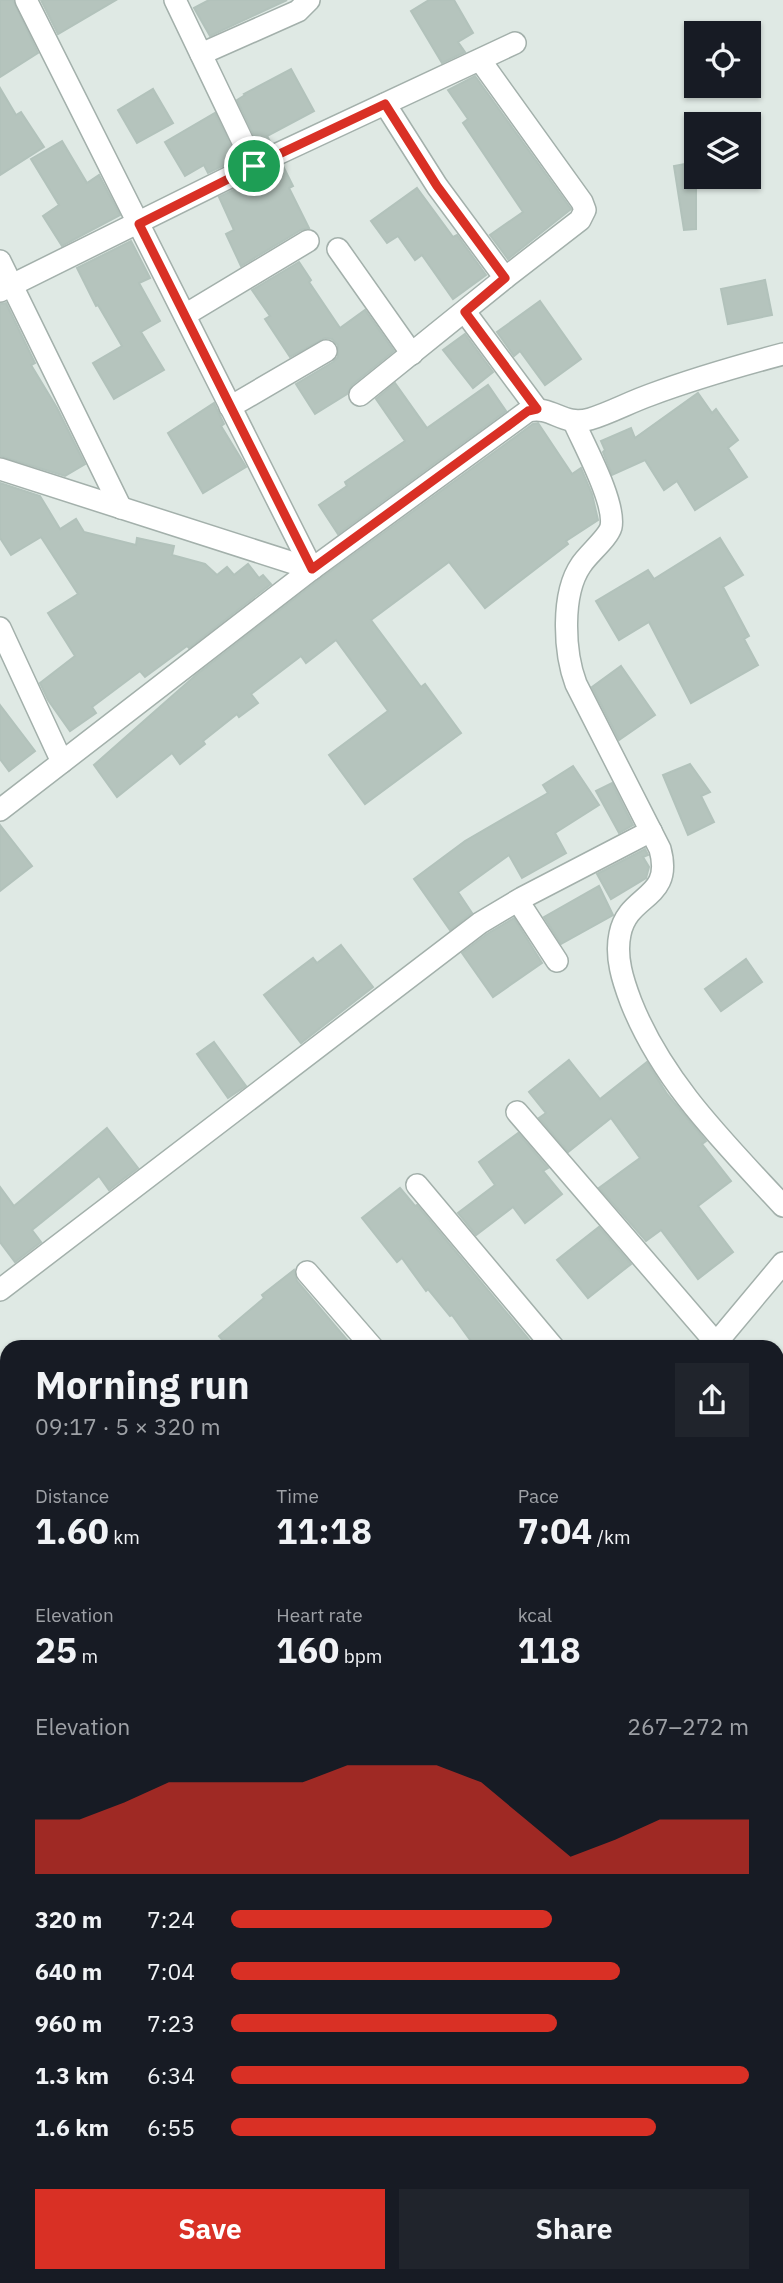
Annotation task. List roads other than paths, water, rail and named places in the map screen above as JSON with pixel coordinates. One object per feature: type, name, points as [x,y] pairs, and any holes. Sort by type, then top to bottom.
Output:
[{"type":"street","points":[[26,0],[312,569]]},
{"type":"street","points":[[175,0],[254,166]]},
{"type":"street","points":[[201,54],[298,11],[309,0]]},
{"type":"street","points":[[6,288],[254,166],[515,43]]},
{"type":"street","points":[[360,395],[580,220],[585,210],[582,202],[480,60]]},
{"type":"street","points":[[385,104],[437,186],[505,278]]},
{"type":"street","points":[[185,315],[308,241]]},
{"type":"street","points":[[338,249],[412,354]]},
{"type":"street","points":[[0,261],[6,288],[121,508]]},
{"type":"street","points":[[465,312],[537,409]]},
{"type":"street","points":[[230,407],[326,351]]},
{"type":"street","points":[[0,810],[312,569],[528,411],[537,409],[574,422],[590,419],[733,367],[783,354]]},
{"type":"street","points":[[574,422],[603,486],[611,512],[611,528],[580,565],[572,583],[568,607],[570,668],[579,692],[660,849],[663,875],[652,893],[634,906],[625,919],[620,934],[619,954],[624,983],[640,1025],[667,1072],[697,1112],[783,1206]]},
{"type":"street","points":[[0,469],[312,569]]},
{"type":"street","points":[[0,628],[61,762]]},
{"type":"street","points":[[0,1290],[480,923],[651,831]]},
{"type":"street","points":[[518,901],[557,961]]},
{"type":"street","points":[[517,1112],[710,1340]]},
{"type":"street","points":[[417,1185],[547,1340]]},
{"type":"street","points":[[718,1340],[783,1263]]},
{"type":"street","points":[[307,1272],[366,1340]]}]
